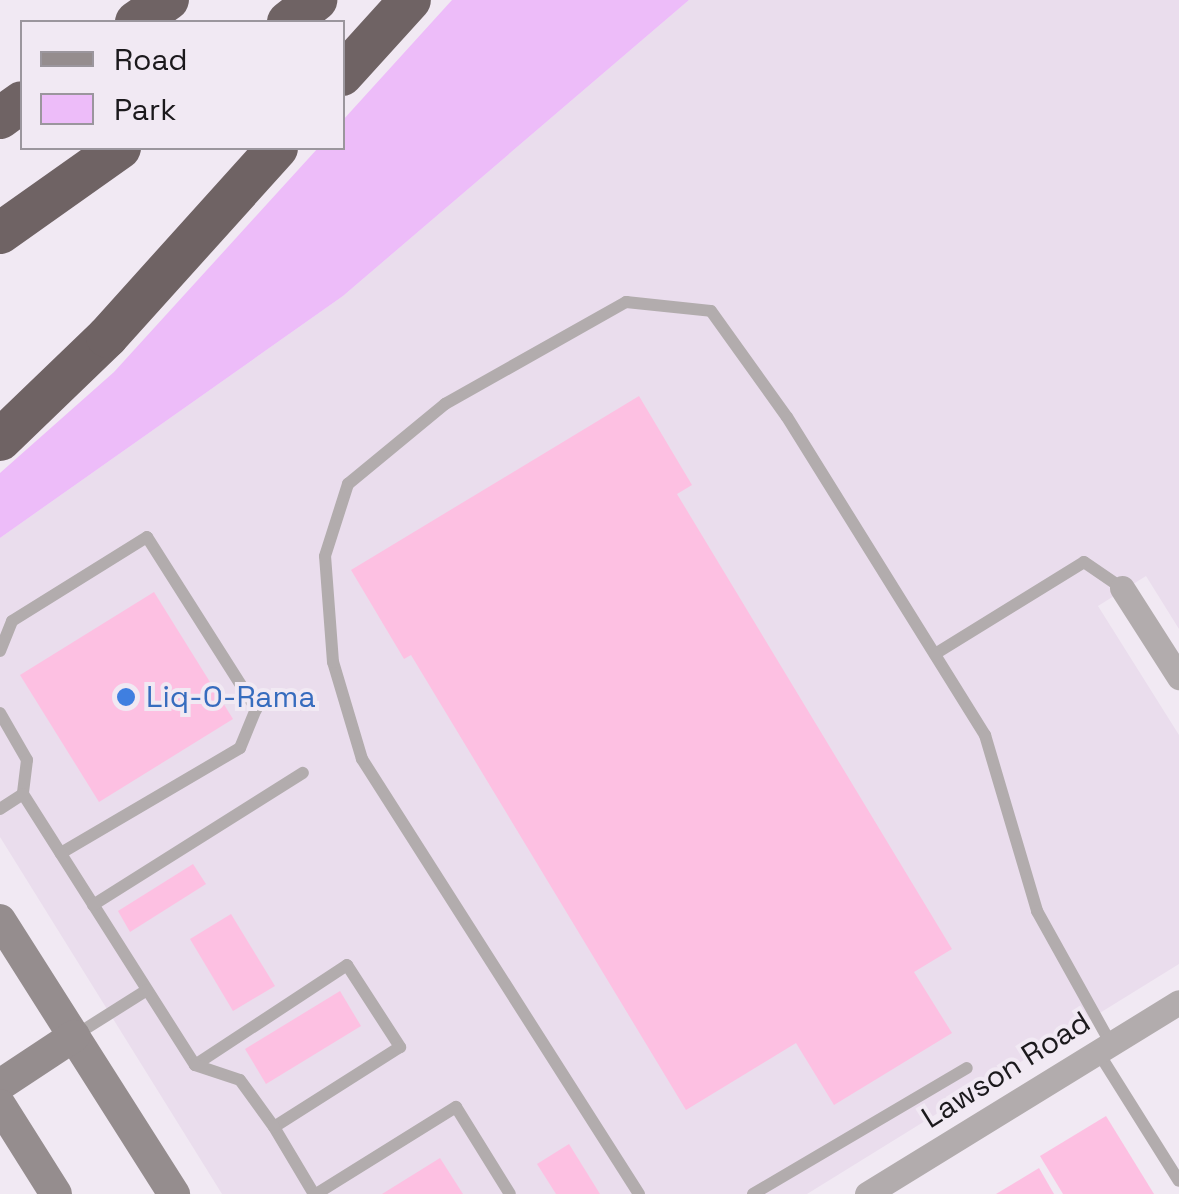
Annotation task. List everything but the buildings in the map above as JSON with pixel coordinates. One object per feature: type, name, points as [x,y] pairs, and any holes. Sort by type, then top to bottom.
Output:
[{"type":"highway","points":[[139,20],[168,0]]},
{"type":"highway","points":[[291,20],[316,0]]},
{"type":"highway","points":[[345,72],[410,0]]},
{"type":"highway","points":[[0,233],[117,150]]},
{"type":"highway","points":[[0,440],[107,337],[275,150]]},
{"type":"main road","points":[[0,920],[174,1194]]},
{"type":"main road","points":[[0,1085],[74,1036]]},
{"type":"main road","points":[[0,1105],[56,1194]]},
{"type":"street","points":[[1122,588],[1179,676]]},
{"type":"street","name":"Lawson Road","points":[[867,1194],[1179,1002]]},
{"type":"lane","points":[[639,1194],[362,759],[334,662],[325,556],[348,484],[445,404],[626,302],[711,311],[787,417],[985,736],[1037,911],[1104,1048],[1179,1181]]},
{"type":"lane","points":[[0,650],[12,621],[147,537],[256,710],[240,748],[60,854]]},
{"type":"lane","points":[[934,654],[1084,562],[1122,588]]},
{"type":"lane","points":[[0,714],[27,760],[23,794],[195,1065],[240,1080],[315,1194],[456,1108],[510,1194]]},
{"type":"lane","points":[[93,904],[303,773]]},
{"type":"lane","points":[[0,809],[23,794]]},
{"type":"lane","points":[[195,1065],[347,965],[400,1047],[274,1127]]},
{"type":"lane","points":[[74,1036],[148,990]]},
{"type":"lane","points":[[753,1194],[967,1068]]},
{"type":"shaded area","points":[[689,0],[1179,0],[1179,629],[1146,576],[1098,606],[1179,735],[1179,964],[807,1194],[222,1194],[0,837],[0,538],[343,296]]},
{"type":"green space","points":[[452,0],[689,0],[343,296],[0,538],[0,473],[114,372],[316,150],[345,150],[345,118]]},
{"type":"place","name":"Liq-O-Rama","points":[[126,697]]}]
